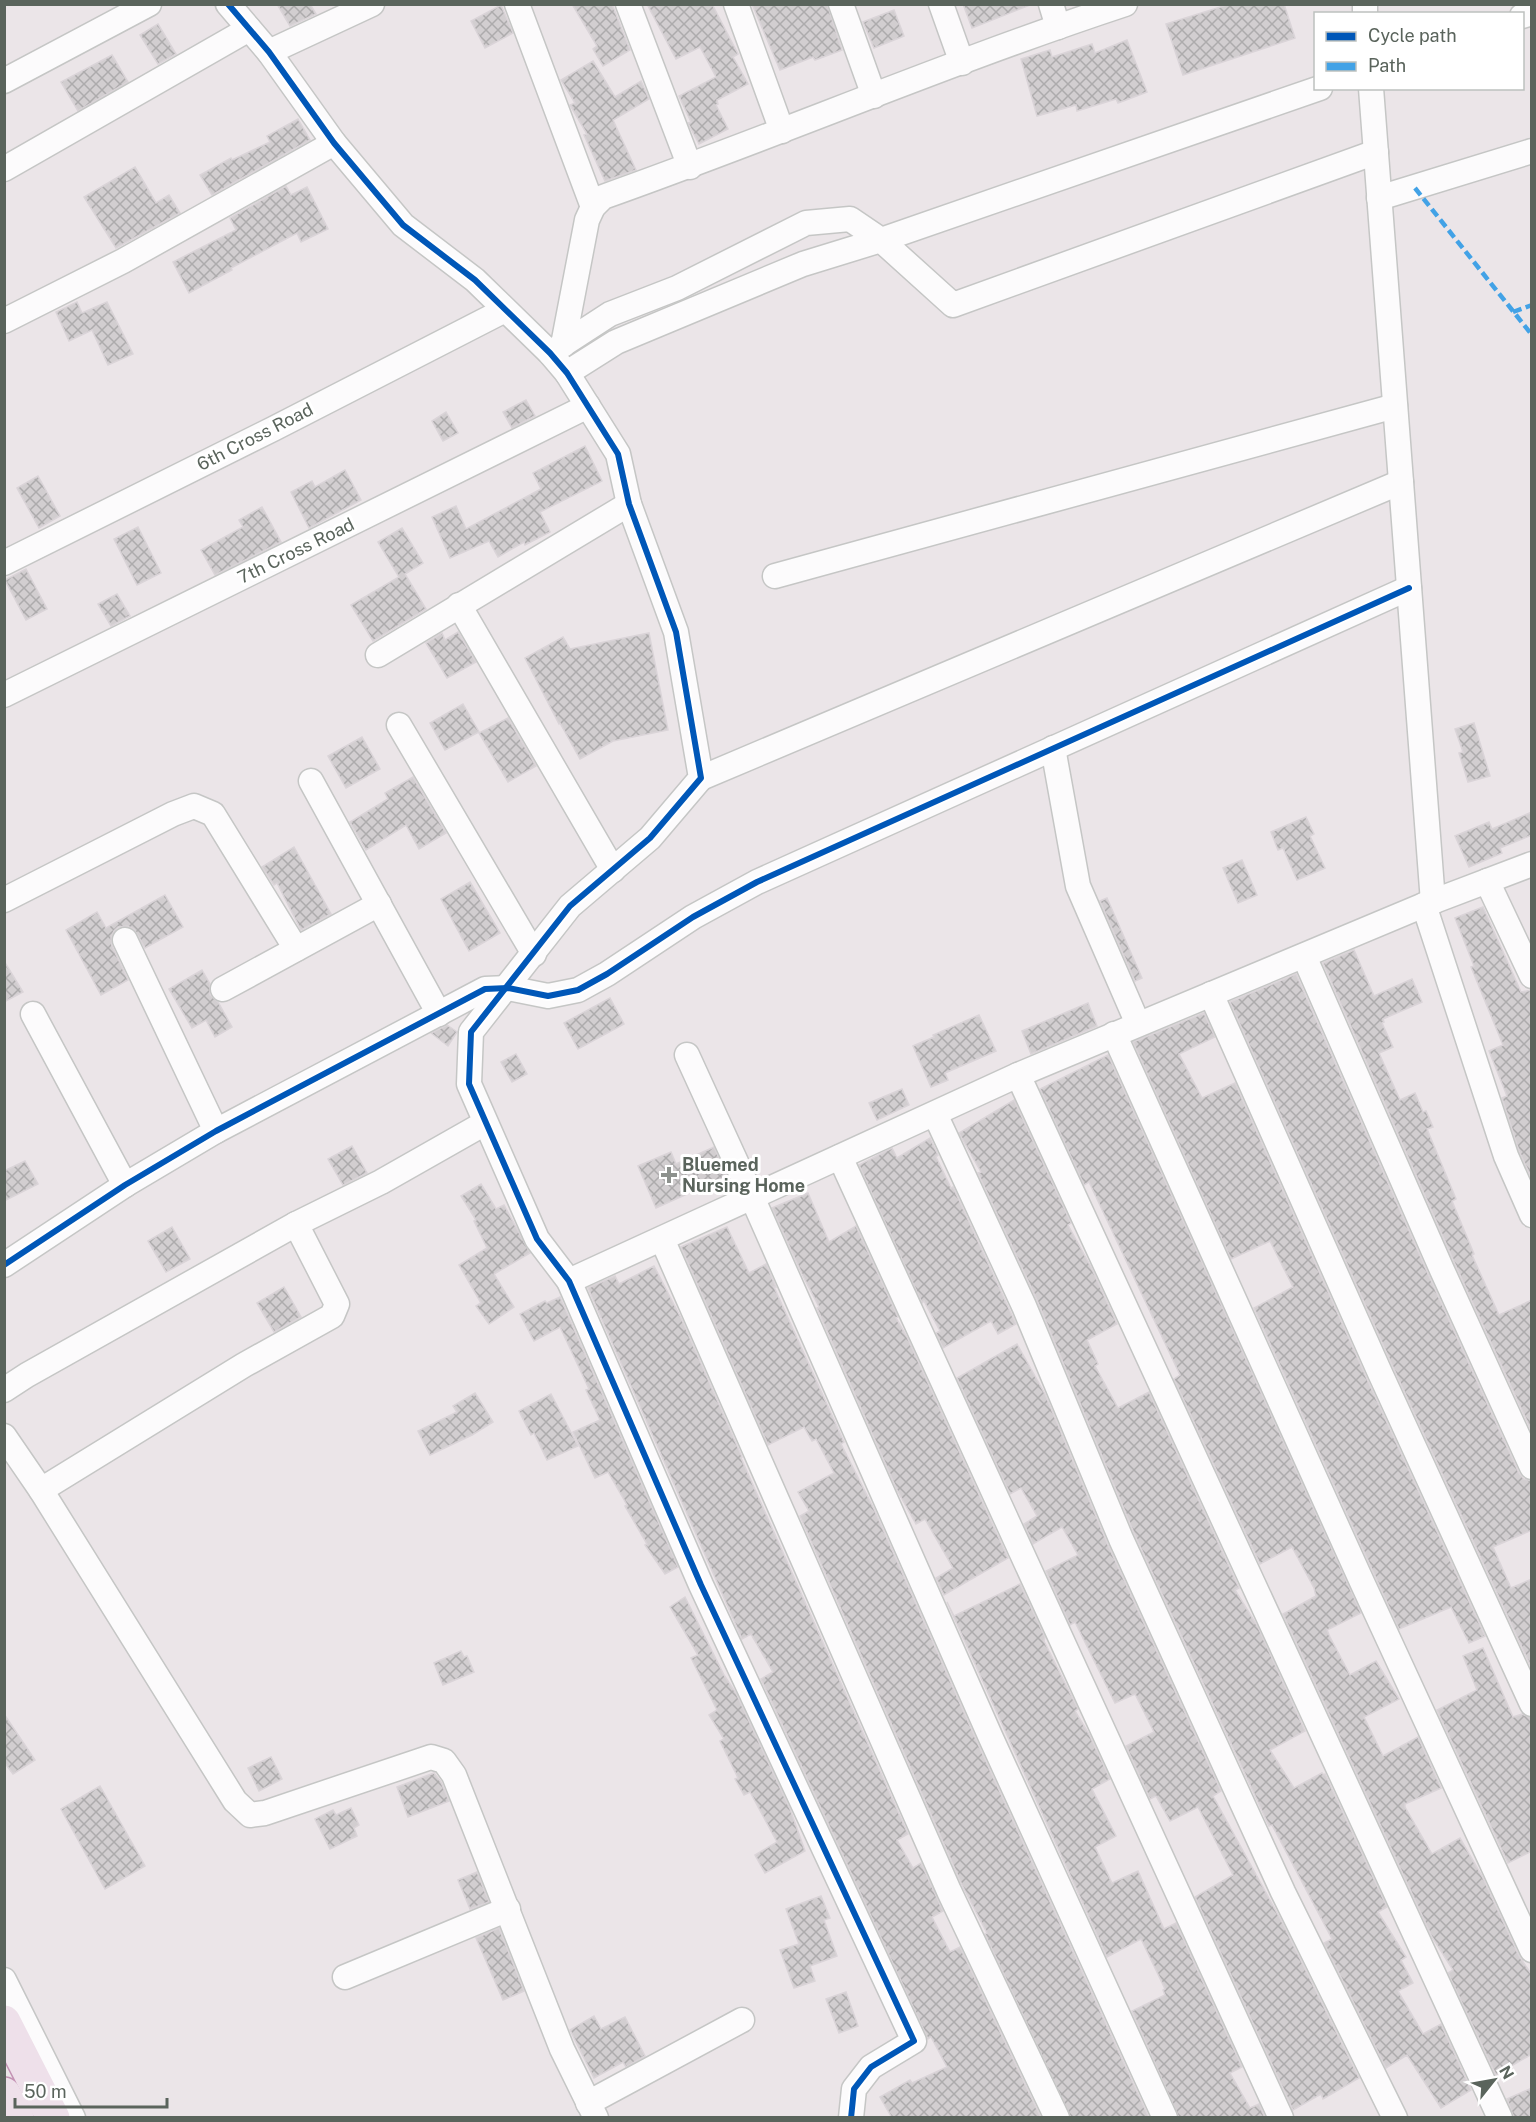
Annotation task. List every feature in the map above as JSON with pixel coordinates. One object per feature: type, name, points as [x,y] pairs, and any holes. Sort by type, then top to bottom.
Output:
[{"type":"highway","points":[[4,2022],[50,2099]]},
{"type":"highway","points":[[4,2094],[16,2118]]},
{"type":"street","points":[[4,81],[148,4]]},
{"type":"street","points":[[228,4],[269,52],[334,143],[403,225],[557,349],[567,374],[618,454],[629,504],[676,632],[702,778]]},
{"type":"street","points":[[269,52],[372,4]]},
{"type":"street","points":[[517,4],[593,207]]},
{"type":"street","points":[[628,4],[690,167]]},
{"type":"street","points":[[736,4],[782,131]]},
{"type":"street","points":[[841,4],[874,96]]},
{"type":"street","points":[[941,4],[962,63]]},
{"type":"street","points":[[557,349],[587,220],[593,207],[603,197],[690,167],[962,63],[1054,16],[1125,4]]},
{"type":"street","points":[[4,170],[249,29]]},
{"type":"street","points":[[567,374],[616,342],[803,264],[881,240],[1314,90]]},
{"type":"street","points":[[1371,90],[1409,588],[1428,904],[1506,1156],[1532,1215]]},
{"type":"street","points":[[4,321],[123,261],[334,143]]},
{"type":"street","points":[[1379,198],[1532,151]]},
{"type":"street","points":[[557,349],[610,314],[677,288],[806,223],[850,219],[881,240],[953,305],[1376,153]]},
{"type":"street","name":"6th Cross Road","points":[[4,563],[263,434],[505,309]]},
{"type":"street","name":"7th Cross Road","points":[[4,696],[588,406]]},
{"type":"street","points":[[776,576],[1395,406]]},
{"type":"street","points":[[851,2118],[854,2089],[871,2067],[914,2041],[701,1585],[569,1281],[537,1239],[485,1123],[469,1084],[471,1032],[508,988],[570,906],[650,838],[702,778],[1401,482]]},
{"type":"street","points":[[378,655],[629,504]]},
{"type":"street","points":[[4,1265],[125,1185],[216,1131],[485,989],[508,988],[548,996],[578,990],[607,974],[693,917],[757,882],[1409,588]]},
{"type":"street","points":[[459,605],[613,870]]},
{"type":"street","points":[[399,725],[534,954]]},
{"type":"street","points":[[1053,748],[1078,886],[1138,1024]]},
{"type":"street","points":[[311,781],[439,1014]]},
{"type":"street","points":[[4,900],[173,814],[194,806],[213,814],[296,949]]},
{"type":"street","points":[[569,1281],[1018,1075],[1428,904],[1532,864]]},
{"type":"street","points":[[1487,881],[1532,976]]},
{"type":"street","points":[[223,989],[379,904]]},
{"type":"street","points":[[125,940],[216,1131]]},
{"type":"street","points":[[1304,956],[1442,1270],[1532,1467]]},
{"type":"street","points":[[1211,994],[1532,1704]]},
{"type":"street","points":[[33,1014],[125,1185]]},
{"type":"street","points":[[1114,1034],[1357,1572],[1532,1950]]},
{"type":"street","points":[[687,1055],[1164,2118]]},
{"type":"street","points":[[1018,1075],[1500,2118]]},
{"type":"street","points":[[935,1114],[1024,1306],[1131,1560],[1283,1892],[1395,2118]]},
{"type":"street","points":[[4,1390],[296,1224],[381,1182],[485,1123]]},
{"type":"street","points":[[840,1157],[1281,2118]]},
{"type":"street","points":[[41,1490],[244,1365],[332,1316],[337,1304],[296,1224]]},
{"type":"street","points":[[662,1239],[949,1891],[1057,2118]]},
{"type":"street","points":[[4,1436],[41,1490],[235,1801],[250,1815],[265,1814],[430,1757],[444,1761],[454,1775],[562,2049],[592,2110],[742,2020]]},
{"type":"street","points":[[345,1977],[508,1909]]},
{"type":"street","points":[[4,1980],[50,2099],[73,2118]]},
{"type":"building","points":[[277,4],[310,4],[316,14],[290,26]]},
{"type":"building","points":[[572,4],[612,4],[630,50],[603,66],[593,49],[597,46]]},
{"type":"building","points":[[647,4],[712,4],[738,54],[733,57],[748,84],[717,100],[716,105],[728,129],[699,144],[688,123],[691,122],[679,96],[716,77],[700,47],[676,59]]},
{"type":"building","points":[[752,4],[827,4],[842,50],[815,60],[813,57],[780,70]]},
{"type":"building","points":[[963,4],[1030,4],[1030,5],[972,28]]},
{"type":"building","points":[[1230,4],[1284,4],[1295,38],[1183,75],[1166,24]]},
{"type":"building","points":[[501,5],[513,33],[485,48],[471,21]]},
{"type":"building","points":[[894,10],[904,36],[874,48],[863,22]]},
{"type":"building","points":[[158,24],[176,54],[158,64],[140,35]]},
{"type":"building","points":[[1127,40],[1147,92],[1118,103],[1116,99],[1077,111],[1076,105],[1037,116],[1021,59],[1050,50],[1052,57],[1092,44],[1095,53]]},
{"type":"building","points":[[112,55],[128,82],[78,111],[61,82]]},
{"type":"building","points":[[593,61],[615,97],[641,81],[649,99],[613,120],[636,170],[605,181],[584,135],[587,134],[570,105],[575,103],[561,80]]},
{"type":"building","points":[[298,119],[310,140],[212,195],[200,175],[231,158],[232,160],[270,142],[267,136]]},
{"type":"building","points":[[135,167],[156,203],[169,195],[180,213],[116,248],[84,197]]},
{"type":"building","points":[[286,186],[291,195],[307,187],[328,229],[301,242],[297,233],[189,293],[173,262],[236,230],[230,218]]},
{"type":"building","points":[[77,302],[82,313],[107,302],[133,354],[108,365],[92,330],[69,341],[56,312]]},
{"type":"building","points":[[526,400],[535,416],[512,428],[503,412]]},
{"type":"building","points":[[446,412],[458,433],[443,441],[432,421]]},
{"type":"building","points":[[585,446],[602,481],[540,512],[550,532],[525,545],[524,542],[498,557],[489,541],[450,558],[432,517],[456,506],[466,529],[541,489],[533,473]]},
{"type":"building","points":[[345,470],[361,500],[309,528],[291,492],[312,481],[315,487]]},
{"type":"building","points":[[38,476],[60,516],[39,528],[17,488]]},
{"type":"building","points":[[262,507],[281,542],[215,575],[201,550],[243,527],[239,520]]},
{"type":"building","points":[[138,527],[161,573],[137,585],[114,539]]},
{"type":"building","points":[[402,528],[423,563],[405,574],[426,609],[373,641],[351,605],[399,577],[378,542]]},
{"type":"building","points":[[26,569],[47,609],[26,620],[5,580]]},
{"type":"building","points":[[117,594],[130,616],[111,626],[98,604]]},
{"type":"building","points":[[458,632],[476,662],[447,678],[426,643],[442,633],[445,640]]},
{"type":"building","points":[[649,633],[668,730],[613,741],[580,759],[525,658],[563,637],[570,649]]},
{"type":"building","points":[[463,704],[479,732],[445,750],[430,723]]},
{"type":"building","points":[[508,718],[536,766],[508,782],[479,733]]},
{"type":"building","points":[[1474,723],[1490,776],[1468,782],[1459,753],[1463,752],[1455,729]]},
{"type":"building","points":[[362,737],[380,769],[346,788],[328,756]]},
{"type":"building","points":[[413,777],[446,833],[419,849],[406,825],[366,850],[350,822],[388,799],[385,793]]},
{"type":"building","points":[[1532,812],[1532,835],[1500,848],[1502,853],[1469,867],[1455,836],[1489,822],[1492,829]]},
{"type":"building","points":[[1306,817],[1314,834],[1310,836],[1325,868],[1297,880],[1283,848],[1278,850],[1271,832]]},
{"type":"building","points":[[294,847],[331,914],[301,930],[277,883],[274,885],[262,867]]},
{"type":"building","points":[[1242,860],[1257,895],[1238,903],[1223,868]]},
{"type":"building","points":[[470,882],[500,933],[469,951],[441,899]]},
{"type":"building","points":[[165,895],[183,927],[145,948],[134,929],[127,926],[118,927],[111,938],[112,946],[128,980],[101,995],[66,930],[97,912],[106,928]]},
{"type":"building","points":[[1107,898],[1142,978],[1135,981],[1100,901]]},
{"type":"building","points":[[1483,907],[1521,992],[1532,990],[1532,1179],[1519,1151],[1502,1098],[1507,1096],[1489,1051],[1503,1045],[1471,967],[1474,966],[1455,918]]},
{"type":"building","points":[[1354,950],[1374,996],[1412,979],[1422,1002],[1383,1019],[1382,1023],[1393,1047],[1379,1053],[1400,1100],[1415,1093],[1423,1112],[1426,1111],[1433,1127],[1427,1129],[1456,1199],[1452,1201],[1474,1254],[1472,1255],[1499,1315],[1532,1300],[1532,1432],[1455,1264],[1323,963]]},
{"type":"building","points":[[4,961],[23,992],[4,1002]]},
{"type":"building","points":[[202,970],[210,984],[210,995],[218,1002],[232,1027],[215,1037],[206,1020],[192,1028],[169,989]]},
{"type":"building","points":[[1296,974],[1519,1473],[1524,1479],[1532,1481],[1532,1530],[1493,1547],[1511,1588],[1532,1579],[1532,1669],[1393,1367],[1230,1002]]},
{"type":"building","points":[[610,998],[624,1024],[578,1049],[564,1023]]},
{"type":"building","points":[[1088,1003],[1097,1026],[1031,1054],[1022,1031]]},
{"type":"building","points":[[1204,1013],[1215,1037],[1179,1054],[1202,1098],[1235,1083],[1485,1636],[1469,1643],[1451,1607],[1399,1629],[1254,1308],[1293,1287],[1270,1241],[1231,1259],[1133,1042]]},
{"type":"building","points":[[979,1015],[996,1051],[945,1073],[948,1080],[931,1087],[913,1046]]},
{"type":"building","points":[[447,1025],[457,1032],[448,1046],[431,1033]]},
{"type":"building","points":[[516,1054],[527,1074],[512,1082],[501,1062]]},
{"type":"building","points":[[1108,1055],[1361,1613],[1327,1630],[1330,1637],[1350,1675],[1376,1661],[1399,1699],[1364,1717],[1383,1756],[1418,1737],[1441,1788],[1405,1804],[1405,1807],[1432,1854],[1460,1838],[1482,1876],[1519,1956],[1532,1975],[1532,2054],[1496,2075],[1448,1973],[1453,1970],[1432,1937],[1283,1614],[1316,1596],[1314,1588],[1292,1547],[1260,1564],[1174,1379],[1180,1375],[1089,1182],[1084,1185],[1040,1089]]},
{"type":"building","points":[[902,1089],[909,1105],[877,1120],[869,1103]]},
{"type":"building","points":[[1014,1100],[1071,1223],[1068,1225],[1091,1267],[1117,1324],[1087,1340],[1098,1364],[1095,1366],[1118,1408],[1149,1392],[1239,1588],[1235,1590],[1258,1627],[1305,1731],[1270,1750],[1294,1788],[1322,1773],[1325,1774],[1387,1907],[1378,1912],[1406,1957],[1401,1960],[1413,1983],[1398,1991],[1423,2034],[1441,2024],[1471,2090],[1441,2108],[1407,2055],[1386,2068],[1324,1943],[1332,1939],[1272,1825],[1269,1826],[1134,1533],[1037,1300],[978,1173],[981,1172],[959,1133]]},
{"type":"building","points":[[930,1138],[938,1155],[936,1157],[951,1188],[953,1187],[1016,1324],[998,1334],[991,1321],[943,1348],[936,1333],[940,1331],[924,1301],[922,1303],[859,1165],[892,1148],[897,1158]]},
{"type":"building","points":[[352,1146],[367,1173],[343,1185],[328,1159]]},
{"type":"building","points":[[714,1147],[727,1176],[656,1208],[638,1166],[671,1152],[676,1164]]},
{"type":"building","points":[[25,1161],[38,1184],[4,1201],[4,1171]]},
{"type":"building","points":[[481,1184],[496,1209],[504,1205],[530,1253],[494,1274],[514,1307],[489,1324],[476,1306],[481,1303],[459,1265],[487,1248],[474,1221],[476,1220],[461,1196]]},
{"type":"building","points":[[808,1193],[829,1242],[856,1226],[898,1317],[896,1318],[907,1337],[1008,1558],[944,1595],[936,1578],[953,1568],[925,1519],[916,1524],[897,1490],[817,1308],[819,1307],[772,1208]]},
{"type":"building","points":[[172,1227],[190,1259],[166,1272],[148,1241]]},
{"type":"building","points":[[727,1227],[749,1273],[766,1264],[776,1287],[774,1287],[844,1442],[841,1444],[874,1509],[978,1744],[1149,2118],[1071,2118],[985,1934],[987,1933],[962,1885],[800,1516],[809,1511],[798,1492],[834,1473],[816,1439],[812,1441],[804,1427],[768,1445],[681,1247]]},
{"type":"building","points":[[654,1266],[682,1320],[908,1834],[897,1840],[913,1868],[921,1863],[943,1911],[932,1917],[950,1952],[960,1947],[1041,2118],[892,2118],[880,2097],[910,2080],[912,2083],[947,2067],[931,2037],[928,2039],[761,1679],[773,1672],[751,1634],[742,1639],[588,1288],[615,1276],[619,1284]]},
{"type":"building","points":[[284,1287],[301,1317],[274,1332],[257,1303]]},
{"type":"building","points":[[560,1297],[678,1567],[665,1574],[645,1545],[647,1544],[608,1472],[595,1478],[573,1432],[600,1420],[586,1390],[589,1389],[560,1327],[534,1341],[520,1314],[545,1301],[547,1303]]},
{"type":"building","points":[[1017,1344],[1045,1394],[1108,1545],[1221,1791],[1213,1796],[1282,1922],[1359,2078],[1323,2099],[1321,2094],[1293,2110],[1195,1897],[1233,1875],[1198,1807],[1170,1821],[1156,1796],[1150,1799],[1126,1746],[1154,1732],[1135,1694],[1115,1703],[1075,1622],[1070,1625],[1046,1571],[1078,1555],[1062,1527],[1033,1544],[1024,1524],[1037,1516],[1021,1488],[1010,1494],[957,1378]]},
{"type":"building","points":[[475,1393],[493,1422],[430,1455],[418,1431],[457,1412],[453,1406]]},
{"type":"building","points":[[551,1394],[578,1446],[547,1460],[534,1433],[531,1435],[519,1411]]},
{"type":"building","points":[[1020,1584],[1045,1637],[1044,1641],[1078,1709],[1075,1711],[1089,1734],[1110,1779],[1092,1789],[1116,1836],[1095,1847],[1112,1883],[1138,1871],[1164,1929],[1176,1923],[1242,2067],[1230,2073],[1250,2108],[1259,2104],[1265,2118],[1179,2118],[1132,2011],[1165,1995],[1163,1990],[1165,1989],[1141,1939],[1107,1957],[947,1602],[954,1616]]},
{"type":"building","points":[[685,1597],[724,1675],[736,1693],[790,1809],[805,1851],[765,1873],[755,1855],[777,1842],[750,1792],[744,1795],[735,1779],[738,1778],[720,1741],[724,1739],[709,1715],[717,1710],[691,1658],[698,1655],[670,1607]]},
{"type":"building","points":[[1483,1648],[1513,1717],[1522,1714],[1532,1718],[1532,1851],[1508,1863],[1437,1710],[1477,1690],[1463,1656]]},
{"type":"building","points":[[461,1651],[464,1657],[467,1656],[474,1672],[443,1685],[434,1663]]},
{"type":"building","points":[[4,1714],[35,1760],[13,1774],[4,1762]]},
{"type":"building","points":[[271,1757],[282,1779],[259,1791],[248,1768]]},
{"type":"building","points":[[434,1773],[441,1782],[449,1801],[408,1817],[397,1787]]},
{"type":"building","points":[[100,1786],[145,1866],[105,1889],[61,1809]]},
{"type":"building","points":[[351,1808],[359,1825],[354,1828],[357,1836],[330,1849],[315,1819],[333,1810],[336,1815]]},
{"type":"building","points":[[477,1872],[489,1902],[470,1909],[458,1880]]},
{"type":"building","points":[[821,1896],[830,1918],[824,1920],[837,1956],[810,1966],[815,1981],[794,1988],[780,1950],[799,1944],[786,1909]]},
{"type":"building","points":[[499,1928],[524,1991],[503,2000],[476,1938]]},
{"type":"building","points":[[846,1992],[858,2026],[839,2033],[826,1999]]},
{"type":"building","points":[[594,2016],[601,2029],[625,2017],[645,2056],[626,2067],[623,2062],[594,2078],[570,2030]]},
{"type":"building","points":[[1532,2088],[1532,2118],[1514,2118],[1507,2099]]},
{"type":"marked path","points":[[1415,188],[1532,335]]},
{"type":"marked path","points":[[1513,312],[1532,305]]},
{"type":"cycle path","points":[[228,4],[269,52],[334,143],[403,225],[475,280],[550,353],[567,373],[618,454],[629,504],[676,632],[701,778],[650,838],[570,906],[471,1032],[469,1084],[537,1239],[569,1281],[701,1585],[914,2041],[871,2067],[854,2089],[851,2118]]},
{"type":"cycle path","points":[[4,1265],[125,1185],[216,1131],[485,989],[508,988],[548,996],[578,990],[607,974],[693,917],[757,882],[1409,588]]},
{"type":"place","name":"Bluemed Nursing Home","points":[[669,1175]]}]
